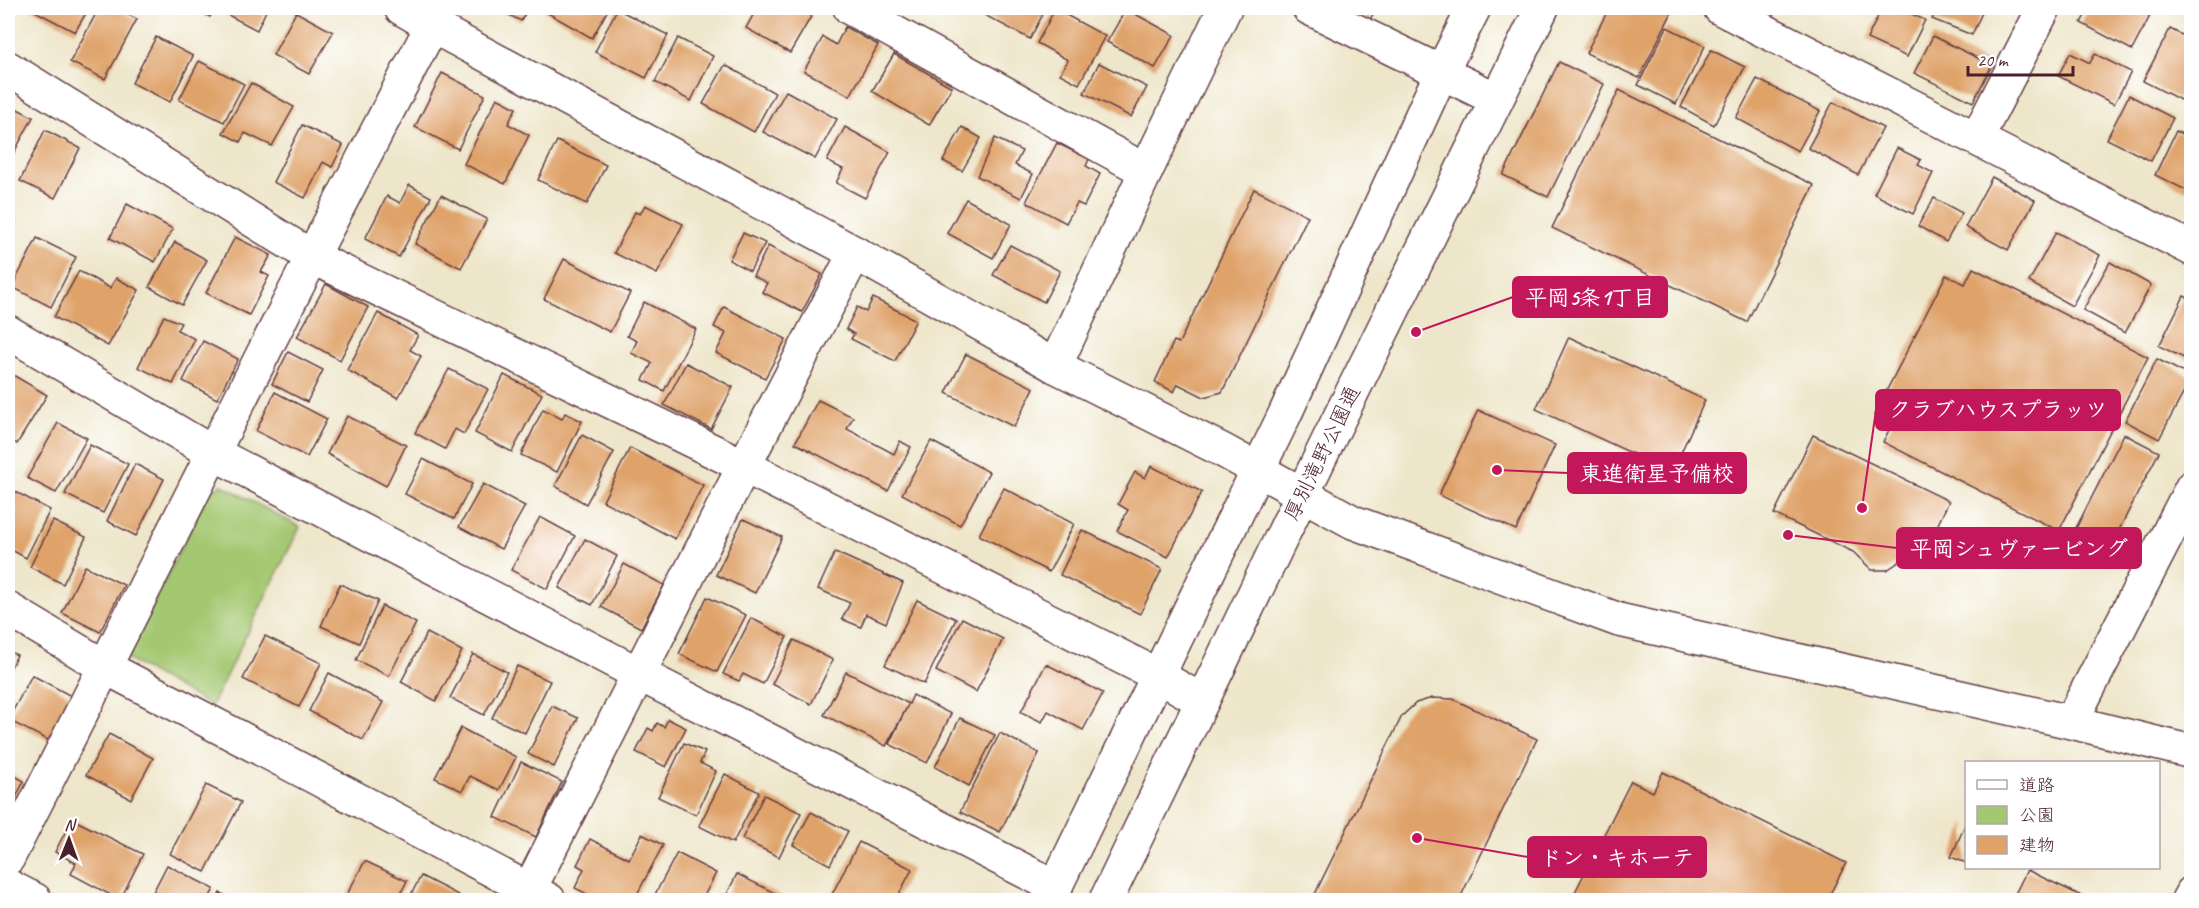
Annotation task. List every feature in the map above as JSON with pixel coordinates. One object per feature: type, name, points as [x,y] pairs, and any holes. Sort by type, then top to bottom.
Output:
[{"type":"street","points":[[401,8],[437,17],[1055,366],[1222,450],[1353,522],[1619,620],[2071,722],[2192,752]]},
{"type":"street","points":[[850,8],[1146,171]]},
{"type":"street","points":[[1055,366],[1225,8]]},
{"type":"street","points":[[1309,8],[1496,99]]},
{"type":"street","points":[[8,332],[213,453],[639,674],[1052,894],[1258,470],[1442,71],[1474,8]]},
{"type":"street","name":"厚別滝野公園通","points":[[1106,900],[1302,494],[1542,8]]},
{"type":"street","points":[[1720,8],[2192,249]]},
{"type":"street","points":[[1977,138],[2044,8]]},
{"type":"street","points":[[8,858],[312,257],[437,17]]},
{"type":"street","points":[[8,68],[312,257],[744,466],[1159,676],[1203,701]]},
{"type":"street","points":[[8,609],[105,667],[534,897],[639,674],[855,253]]},
{"type":"street","points":[[2071,722],[2192,487]]},
{"type":"street","points":[[8,886],[35,900]]},
{"type":"street","points":[[2188,900],[2192,893]]},
{"type":"green space","points":[[222,485],[300,527],[211,706],[127,659],[209,490]]},
{"type":"building","points":[[32,8],[89,8],[75,32]]},
{"type":"building","points":[[99,8],[114,8],[137,19],[105,79],[70,62]]},
{"type":"building","points":[[192,8],[214,8],[210,17]]},
{"type":"building","points":[[224,8],[258,8],[266,11],[257,30],[222,12]]},
{"type":"building","points":[[495,8],[528,8],[521,21]]},
{"type":"building","points":[[546,8],[609,8],[592,38],[544,11]]},
{"type":"building","points":[[757,8],[799,8],[812,15],[790,53],[746,28]]},
{"type":"building","points":[[979,8],[1046,8],[1030,39],[977,11]]},
{"type":"building","points":[[1349,8],[1376,8],[1369,22],[1347,10]]},
{"type":"building","points":[[1609,8],[1664,8],[1672,12],[1639,78],[1586,53]]},
{"type":"building","points":[[1882,8],[1898,8],[1925,20],[1907,57],[1867,39]]},
{"type":"building","points":[[1937,8],[1984,8],[1972,35],[1932,19]]},
{"type":"building","points":[[2089,8],[2134,8],[2150,16],[2132,50],[2081,23]]},
{"type":"building","points":[[617,9],[668,35],[646,78],[595,52]]},
{"type":"building","points":[[1055,9],[1105,36],[1079,84],[1060,74],[1068,60],[1037,43]]},
{"type":"building","points":[[1126,9],[1174,35],[1155,68],[1107,42]]},
{"type":"building","points":[[296,12],[333,32],[309,74],[273,55]]},
{"type":"building","points":[[845,27],[878,45],[850,96],[804,71],[823,37],[836,45]]},
{"type":"building","points":[[1667,27],[1705,46],[1676,104],[1638,85]]},
{"type":"building","points":[[2170,29],[2192,40],[2192,106],[2143,81]]},
{"type":"building","points":[[1933,36],[1992,65],[1973,102],[1914,73]]},
{"type":"building","points":[[156,37],[193,56],[170,102],[132,83]]},
{"type":"building","points":[[678,38],[713,56],[691,101],[655,82]]},
{"type":"building","points":[[1711,50],[1745,67],[1714,125],[1681,107]]},
{"type":"building","points":[[2070,53],[2090,63],[2095,54],[2131,72],[2114,104],[2058,76]]},
{"type":"building","points":[[894,54],[952,87],[929,125],[872,91]]},
{"type":"building","points":[[199,61],[244,84],[224,122],[179,100]]},
{"type":"building","points":[[1559,62],[1604,84],[1548,197],[1503,175]]},
{"type":"building","points":[[1099,63],[1147,87],[1131,117],[1084,93]]},
{"type":"building","points":[[725,65],[775,93],[754,132],[703,104]]},
{"type":"building","points":[[442,73],[485,95],[458,149],[415,127]]},
{"type":"building","points":[[1757,79],[1820,111],[1798,151],[1736,118]]},
{"type":"building","points":[[251,83],[294,107],[272,146],[245,133],[240,142],[223,133]]},
{"type":"building","points":[[1619,90],[1814,185],[1747,322],[1552,228]]},
{"type":"building","points":[[786,91],[837,119],[815,159],[763,132]]},
{"type":"building","points":[[2129,95],[2173,118],[2151,161],[2107,139]]},
{"type":"building","points":[[497,98],[516,108],[508,124],[529,135],[505,184],[464,164]]},
{"type":"building","points":[[1833,102],[1883,128],[1858,175],[1808,148]]},
{"type":"building","points":[[8,104],[33,117],[8,164]]},
{"type":"building","points":[[302,125],[343,145],[332,167],[323,162],[305,198],[273,182]]},
{"type":"building","points":[[845,127],[890,152],[865,198],[836,183],[843,169],[827,161]]},
{"type":"building","points":[[962,127],[981,138],[962,171],[943,161]]},
{"type":"building","points":[[45,130],[80,148],[55,198],[20,181]]},
{"type":"building","points":[[2176,131],[2192,139],[2190,192],[2155,175]]},
{"type":"building","points":[[995,138],[1022,151],[1015,165],[1033,174],[1021,198],[977,176]]},
{"type":"building","points":[[557,141],[606,165],[587,204],[538,180]]},
{"type":"building","points":[[1057,143],[1089,159],[1086,166],[1100,174],[1084,206],[1077,203],[1066,223],[1026,202]]},
{"type":"building","points":[[1897,148],[1921,160],[1918,165],[1933,173],[1913,214],[1874,194]]},
{"type":"building","points":[[1992,177],[2035,200],[2008,250],[1965,227]]},
{"type":"building","points":[[409,185],[431,197],[399,257],[365,239],[387,196],[400,203]]},
{"type":"building","points":[[1254,189],[1308,216],[1222,392],[1204,397],[1178,384],[1174,392],[1155,382],[1174,341],[1179,343]]},
{"type":"building","points":[[441,195],[487,219],[461,268],[415,244]]},
{"type":"building","points":[[1934,198],[1962,213],[1946,242],[1918,226]]},
{"type":"building","points":[[966,199],[1011,224],[993,258],[947,233]]},
{"type":"building","points":[[127,204],[173,229],[155,262],[110,238]]},
{"type":"building","points":[[645,205],[683,224],[657,274],[614,253],[635,212],[640,214]]},
{"type":"building","points":[[8,218],[16,222],[8,239]]},
{"type":"building","points":[[2056,232],[2100,255],[2072,306],[2029,282]]},
{"type":"building","points":[[743,233],[765,243],[750,271],[729,260]]},
{"type":"building","points":[[235,237],[271,255],[261,272],[269,276],[249,315],[206,293]]},
{"type":"building","points":[[37,238],[76,257],[51,307],[12,287]]},
{"type":"building","points":[[175,242],[207,260],[182,305],[149,287]]},
{"type":"building","points":[[1010,245],[1060,271],[1044,302],[993,275]]},
{"type":"building","points":[[768,246],[822,274],[802,312],[762,292],[767,283],[753,276]]},
{"type":"building","points":[[564,259],[630,293],[610,332],[544,299]]},
{"type":"building","points":[[2110,262],[2151,285],[2125,333],[2083,310]]},
{"type":"building","points":[[1973,268],[2148,357],[2059,531],[1883,442],[1892,424],[1874,415],[1946,275],[1965,284]]},
{"type":"building","points":[[79,271],[110,288],[116,278],[139,290],[108,346],[54,317]]},
{"type":"building","points":[[326,284],[368,307],[340,360],[297,337]]},
{"type":"building","points":[[2184,296],[2192,300],[2192,353],[2188,360],[2159,346]]},
{"type":"building","points":[[873,298],[916,320],[895,361],[851,339],[854,334],[846,329],[857,307],[866,312]]},
{"type":"building","points":[[644,302],[696,329],[664,391],[643,380],[652,363],[631,353],[637,341],[627,336]]},
{"type":"building","points":[[724,307],[786,339],[765,378],[716,353],[726,333],[714,327]]},
{"type":"building","points":[[378,313],[418,335],[410,350],[421,356],[398,398],[347,370]]},
{"type":"building","points":[[164,316],[181,323],[177,330],[195,339],[173,384],[138,367]]},
{"type":"building","points":[[1569,337],[1705,400],[1672,472],[1536,409]]},
{"type":"building","points":[[203,341],[238,359],[217,399],[183,381]]},
{"type":"building","points":[[288,352],[323,370],[307,402],[272,384]]},
{"type":"building","points":[[966,354],[1034,388],[1014,427],[946,393]]},
{"type":"building","points":[[2157,359],[2192,377],[2159,439],[2125,421]]},
{"type":"building","points":[[686,363],[733,387],[711,429],[664,405]]},
{"type":"building","points":[[449,369],[488,389],[464,434],[455,429],[445,449],[415,433]]},
{"type":"building","points":[[8,372],[47,395],[17,444],[8,438]]},
{"type":"building","points":[[504,375],[542,394],[512,452],[475,433]]},
{"type":"building","points":[[275,392],[327,419],[307,457],[256,431]]},
{"type":"building","points":[[818,400],[853,417],[847,429],[894,454],[900,441],[911,447],[888,491],[795,443]]},
{"type":"building","points":[[543,409],[562,419],[565,413],[582,421],[557,472],[521,455]]},
{"type":"building","points":[[1478,410],[1555,445],[1516,530],[1439,495]]},
{"type":"building","points":[[347,416],[406,445],[386,486],[327,454]]},
{"type":"building","points":[[58,423],[87,438],[56,493],[27,478]]},
{"type":"building","points":[[2124,434],[2159,452],[2107,553],[2072,536]]},
{"type":"building","points":[[582,435],[614,452],[586,504],[555,486]]},
{"type":"building","points":[[1813,435],[1949,501],[1930,541],[1906,534],[1906,553],[1899,562],[1887,570],[1872,570],[1853,552],[1774,514]]},
{"type":"building","points":[[931,441],[989,472],[960,525],[902,494]]},
{"type":"building","points":[[90,445],[128,464],[103,513],[65,494]]},
{"type":"building","points":[[630,448],[703,485],[675,539],[603,501]]},
{"type":"building","points":[[423,459],[472,484],[454,519],[405,494]]},
{"type":"building","points":[[135,464],[164,479],[136,536],[107,521]]},
{"type":"building","points":[[1151,466],[1202,492],[1168,557],[1117,531],[1128,510],[1118,504],[1135,472],[1145,478]]},
{"type":"building","points":[[483,484],[525,506],[501,549],[459,527]]},
{"type":"building","points":[[1004,488],[1074,524],[1049,572],[979,535]]},
{"type":"building","points":[[14,491],[50,510],[26,558],[8,548],[8,505]]},
{"type":"building","points":[[540,517],[575,536],[547,589],[511,570]]},
{"type":"building","points":[[743,519],[782,537],[755,593],[716,575]]},
{"type":"building","points":[[53,521],[86,537],[63,584],[30,567]]},
{"type":"building","points":[[1082,530],[1162,569],[1140,614],[1060,575]]},
{"type":"building","points":[[585,539],[617,556],[592,605],[559,588]]},
{"type":"building","points":[[835,552],[903,583],[886,623],[866,614],[861,627],[842,619],[850,603],[818,589]]},
{"type":"building","points":[[624,564],[664,585],[641,628],[601,607]]},
{"type":"building","points":[[85,566],[124,585],[100,632],[62,613]]},
{"type":"building","points":[[340,584],[378,601],[359,643],[321,626]]},
{"type":"building","points":[[707,597],[746,615],[717,672],[679,654]]},
{"type":"building","points":[[917,600],[956,619],[924,684],[885,665]]},
{"type":"building","points":[[382,606],[416,623],[389,676],[356,660]]},
{"type":"building","points":[[751,618],[787,637],[763,684],[743,674],[739,681],[723,674]]},
{"type":"building","points":[[962,618],[1003,639],[976,692],[936,671]]},
{"type":"building","points":[[427,633],[462,651],[436,701],[401,682]]},
{"type":"building","points":[[265,636],[321,663],[299,707],[243,679]]},
{"type":"building","points":[[794,640],[833,660],[811,704],[772,684]]},
{"type":"building","points":[[8,651],[17,655],[8,673]]},
{"type":"building","points":[[473,654],[507,672],[484,715],[450,698]]},
{"type":"building","points":[[1046,664],[1103,693],[1083,730],[1048,711],[1042,722],[1021,712]]},
{"type":"building","points":[[517,666],[550,681],[525,733],[492,718]]},
{"type":"building","points":[[846,672],[909,704],[913,695],[951,714],[927,763],[889,744],[908,705],[886,746],[824,715]]},
{"type":"building","points":[[329,673],[383,702],[363,740],[309,711]]},
{"type":"building","points":[[32,675],[73,697],[50,741],[8,720]]},
{"type":"building","points":[[1432,698],[1453,699],[1537,739],[1459,900],[1312,900],[1402,716],[1416,703]]},
{"type":"building","points":[[552,706],[578,718],[554,767],[528,754]]},
{"type":"building","points":[[960,718],[995,735],[969,786],[935,767]]},
{"type":"building","points":[[668,719],[686,728],[666,767],[636,752],[648,728],[653,731],[657,723],[664,727]]},
{"type":"building","points":[[461,728],[516,757],[499,790],[470,776],[462,791],[435,778]]},
{"type":"building","points":[[1000,733],[1039,753],[1000,832],[960,812]]},
{"type":"building","points":[[109,734],[153,758],[131,799],[86,775]]},
{"type":"building","points":[[684,743],[705,752],[700,763],[716,771],[696,815],[658,797]]},
{"type":"building","points":[[521,762],[562,782],[536,837],[495,817]]},
{"type":"building","points":[[8,772],[24,781],[8,813]]},
{"type":"building","points":[[1663,772],[1846,863],[1827,900],[1595,900],[1575,892],[1631,781],[1653,792]]},
{"type":"building","points":[[725,774],[759,792],[733,843],[699,826]]},
{"type":"building","points":[[206,785],[241,802],[205,872],[170,854]]},
{"type":"building","points":[[764,795],[801,813],[779,857],[742,839]]},
{"type":"building","points":[[811,812],[848,831],[830,865],[793,845]]},
{"type":"building","points":[[72,819],[143,854],[120,900],[71,874],[76,863],[55,852]]},
{"type":"building","points":[[1965,825],[1965,863],[1951,857]]},
{"type":"building","points":[[642,834],[663,845],[634,900],[599,900],[575,888],[584,869],[577,865],[590,839],[629,859]]},
{"type":"building","points":[[859,842],[912,869],[896,900],[829,900]]},
{"type":"building","points":[[677,853],[716,873],[702,900],[652,900]]},
{"type":"building","points":[[365,861],[407,881],[397,900],[344,900]]},
{"type":"building","points":[[167,865],[214,889],[208,900],[149,900]]},
{"type":"building","points":[[2027,870],[2090,900],[2012,900]]},
{"type":"building","points":[[737,874],[785,898],[784,900],[724,900]]},
{"type":"building","points":[[421,876],[464,898],[463,900],[408,900]]},
{"type":"building","points":[[220,893],[235,900],[216,900]]},
{"type":"place","name":"平岡5条1丁目","points":[[1416,332]]},
{"type":"place","name":"東進衛星予備校","points":[[1497,470]]},
{"type":"place","name":"クラブハウスプラッツ","points":[[1862,508]]},
{"type":"place","name":"平岡シュヴァービング","points":[[1788,535]]},
{"type":"place","name":"ドン・キホーテ","points":[[1417,838]]}]
